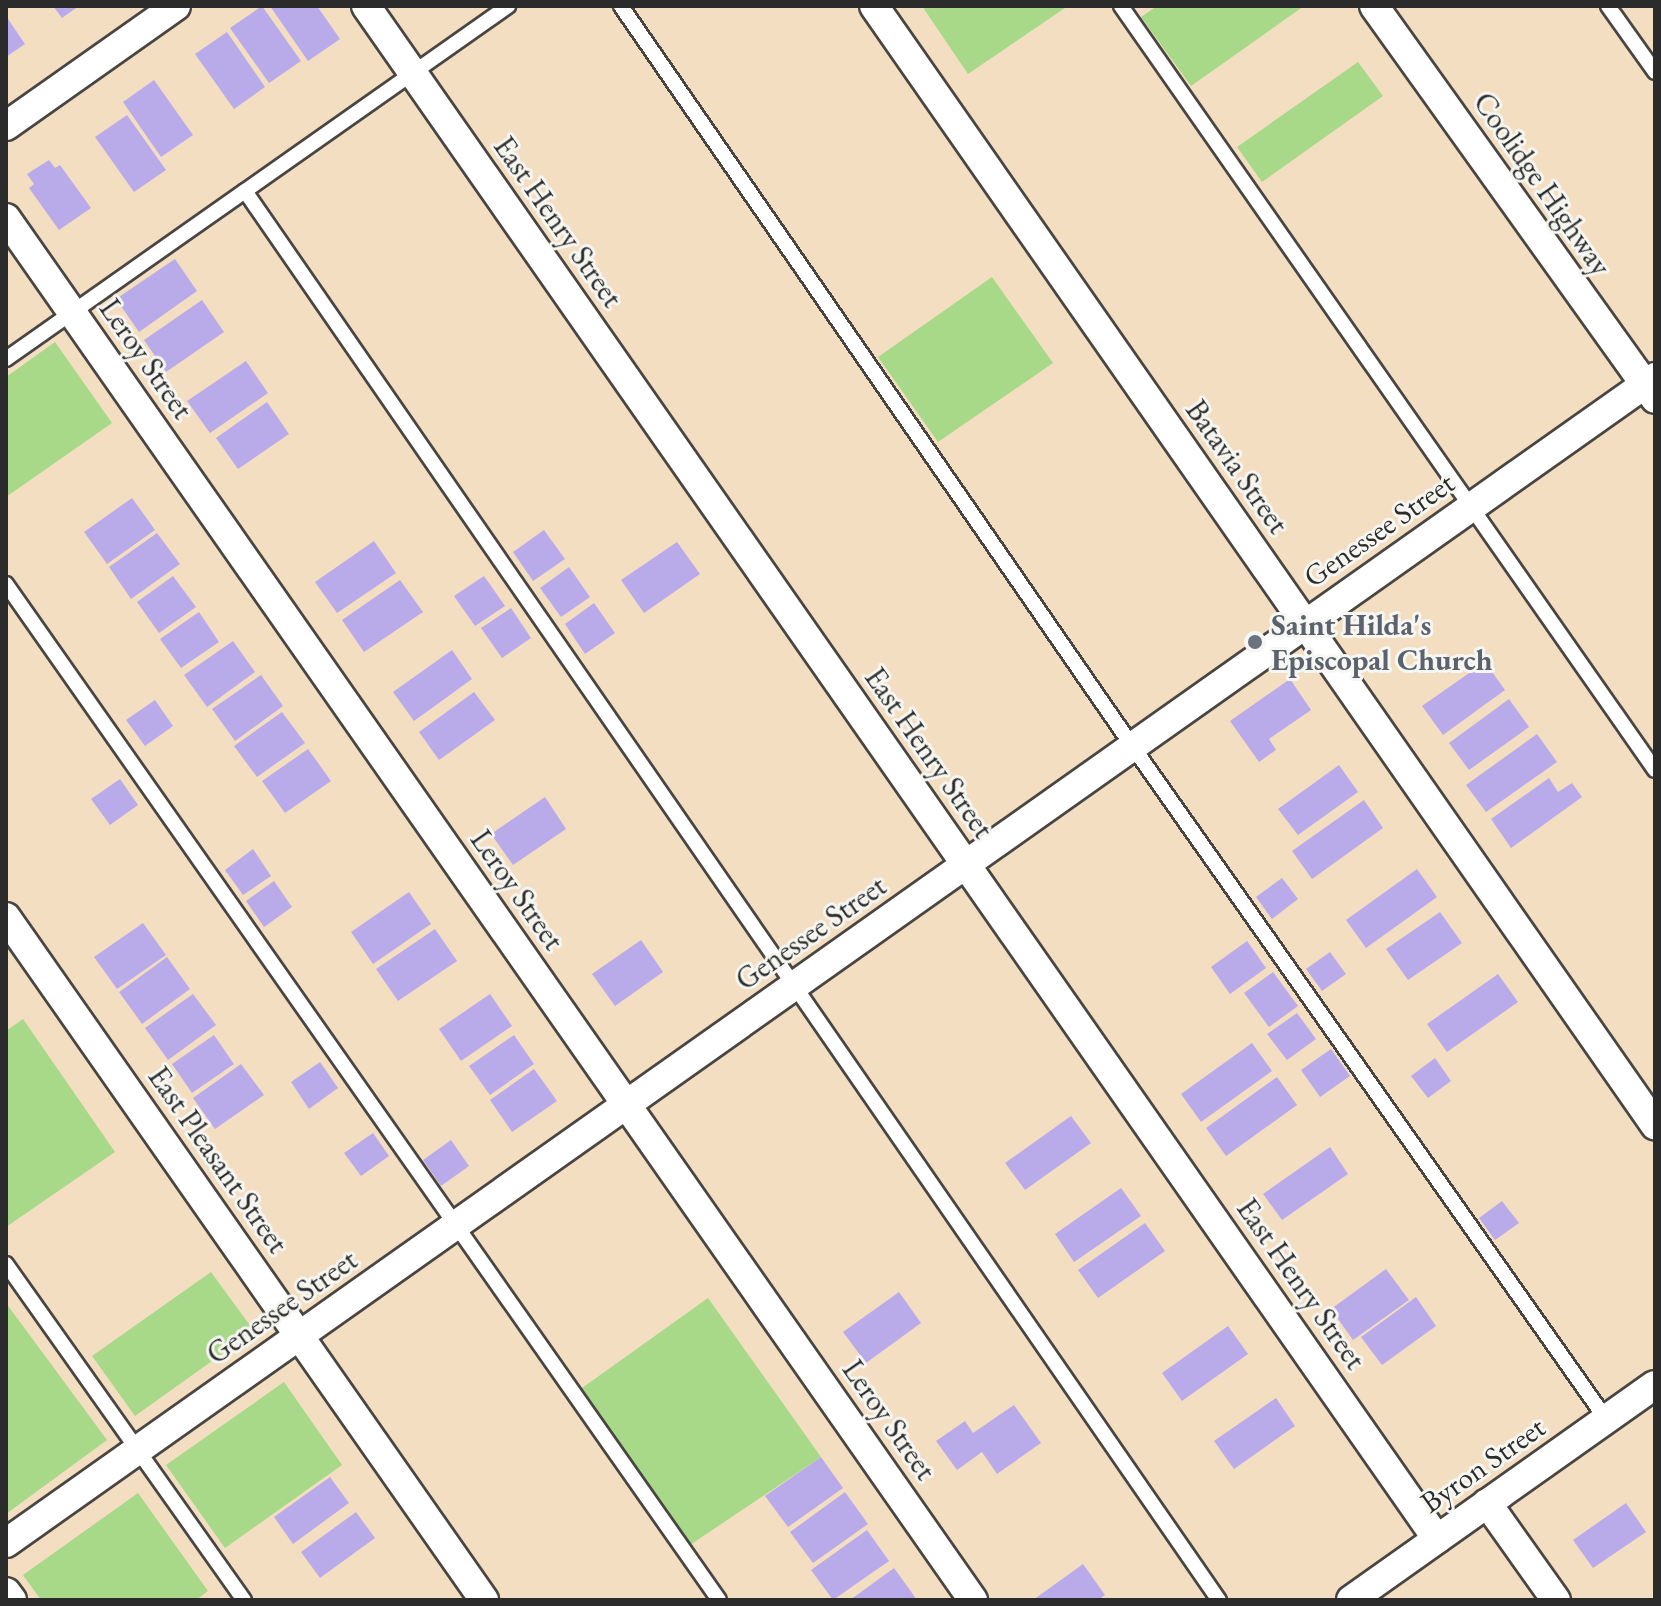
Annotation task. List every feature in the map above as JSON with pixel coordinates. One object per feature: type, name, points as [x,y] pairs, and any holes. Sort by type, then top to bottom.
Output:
[{"type":"street","points":[[6,126],[176,6]]},
{"type":"street","name":"East Henry Street","points":[[366,6],[1437,1539]]},
{"type":"street","name":"Batavia Street","points":[[874,6],[1655,1125]]},
{"type":"street","name":"Coolidge Highway","points":[[1374,6],[1651,387]]},
{"type":"street","name":"Leroy Street","points":[[6,218],[973,1600]]},
{"type":"street","name":"Genessee Street","points":[[6,1543],[1471,507],[1651,387]]},
{"type":"street","name":"East Pleasant Street","points":[[6,917],[484,1600]]},
{"type":"street","name":"Byron Street","points":[[1351,1600],[1606,1419],[1652,1393]]},
{"type":"street","points":[[1487,1503],[1556,1600]]},
{"type":"street","points":[[6,1592],[12,1600]]},
{"type":"lane","points":[[6,359],[508,6]]},
{"type":"lane","points":[[621,6],[1133,747],[1606,1419]]},
{"type":"lane","points":[[1121,6],[1655,770]]},
{"type":"lane","points":[[1608,6],[1655,72]]},
{"type":"lane","points":[[245,191],[1219,1600]]},
{"type":"lane","points":[[6,584],[719,1600]]},
{"type":"lane","points":[[6,1264],[140,1448],[244,1600]]},
{"type":"green space","points":[[922,6],[1068,6],[968,74]]},
{"type":"green space","points":[[1157,6],[1304,6],[1191,86],[1141,17]]},
{"type":"green space","points":[[1358,62],[1383,96],[1262,182],[1237,147]]},
{"type":"green space","points":[[992,277],[1053,363],[938,442],[878,357]]},
{"type":"green space","points":[[55,342],[112,423],[6,497],[6,377]]},
{"type":"green space","points":[[23,1019],[115,1152],[6,1227],[6,1031]]},
{"type":"green space","points":[[211,1272],[254,1331],[135,1416],[92,1356]]},
{"type":"green space","points":[[708,1298],[821,1457],[690,1545],[582,1388]]},
{"type":"green space","points":[[6,1303],[107,1440],[6,1514]]},
{"type":"green space","points":[[284,1382],[342,1465],[225,1548],[166,1465]]},
{"type":"green space","points":[[138,1493],[208,1591],[196,1600],[41,1600],[23,1575]]},
{"type":"building","points":[[53,6],[79,6],[62,18]]},
{"type":"building","points":[[262,6],[301,61],[269,83],[230,28]]},
{"type":"building","points":[[270,6],[317,6],[340,39],[308,61]]},
{"type":"building","points":[[6,16],[25,44],[6,57]]},
{"type":"building","points":[[227,32],[265,87],[234,109],[195,54]]},
{"type":"building","points":[[154,80],[193,135],[161,157],[123,102]]},
{"type":"building","points":[[127,115],[166,170],[134,192],[95,137]]},
{"type":"building","points":[[49,160],[55,168],[60,165],[91,208],[59,230],[29,188],[34,184],[27,174]]},
{"type":"building","points":[[175,259],[197,291],[139,332],[116,299]]},
{"type":"building","points":[[202,300],[224,332],[166,372],[144,340]]},
{"type":"building","points":[[246,361],[268,393],[210,433],[187,401]]},
{"type":"building","points":[[267,402],[289,434],[238,469],[216,438]]},
{"type":"building","points":[[132,498],[155,530],[107,564],[84,532]]},
{"type":"building","points":[[544,530],[565,559],[533,581],[513,552]]},
{"type":"building","points":[[157,533],[180,564],[131,599],[109,567]]},
{"type":"building","points":[[374,541],[396,573],[337,613],[315,582]]},
{"type":"building","points":[[677,542],[700,574],[644,613],[621,580]]},
{"type":"building","points":[[569,567],[590,597],[561,617],[540,588]]},
{"type":"building","points":[[173,576],[196,607],[159,633],[137,602]]},
{"type":"building","points":[[484,576],[505,606],[475,626],[454,596]]},
{"type":"building","points":[[400,580],[423,612],[364,652],[342,620]]},
{"type":"building","points":[[594,603],[615,633],[585,654],[565,624]]},
{"type":"building","points":[[511,608],[531,638],[502,658],[481,628]]},
{"type":"building","points":[[199,612],[219,642],[181,668],[160,639]]},
{"type":"building","points":[[233,641],[255,672],[207,707],[184,675]]},
{"type":"building","points":[[452,650],[472,679],[414,721],[393,692]]},
{"type":"building","points":[[1485,662],[1505,690],[1443,735],[1422,706]]},
{"type":"building","points":[[261,675],[283,706],[235,741],[212,709]]},
{"type":"building","points":[[1290,679],[1311,710],[1269,739],[1276,750],[1259,762],[1230,721]]},
{"type":"building","points":[[474,692],[495,720],[439,760],[419,732]]},
{"type":"building","points":[[1509,699],[1529,727],[1469,770],[1449,743]]},
{"type":"building","points":[[155,700],[173,726],[145,746],[126,720]]},
{"type":"building","points":[[282,712],[305,743],[257,777],[234,746]]},
{"type":"building","points":[[1537,734],[1557,762],[1486,812],[1466,785]]},
{"type":"building","points":[[308,749],[331,781],[285,813],[262,781]]},
{"type":"building","points":[[1339,765],[1358,792],[1298,835],[1278,809]]},
{"type":"building","points":[[1549,778],[1558,792],[1572,783],[1582,797],[1511,848],[1491,819]]},
{"type":"building","points":[[120,779],[138,805],[110,825],[91,799]]},
{"type":"building","points":[[545,797],[566,829],[513,865],[491,834]]},
{"type":"building","points":[[1364,800],[1383,828],[1312,879],[1292,851]]},
{"type":"building","points":[[253,849],[271,876],[243,895],[225,870]]},
{"type":"building","points":[[1417,869],[1437,897],[1366,948],[1346,920]]},
{"type":"building","points":[[1282,878],[1298,899],[1272,919],[1256,897]]},
{"type":"building","points":[[274,881],[292,907],[264,927],[246,901]]},
{"type":"building","points":[[409,892],[431,924],[373,964],[351,932]]},
{"type":"building","points":[[1440,912],[1462,943],[1408,980],[1386,949]]},
{"type":"building","points":[[143,923],[166,955],[117,989],[94,957]]},
{"type":"building","points":[[435,929],[457,961],[398,1001],[376,969]]},
{"type":"building","points":[[641,940],[663,972],[615,1006],[592,974]]},
{"type":"building","points":[[1247,941],[1266,968],[1230,994],[1211,967]]},
{"type":"building","points":[[1330,952],[1346,974],[1322,991],[1306,969]]},
{"type":"building","points":[[167,957],[190,989],[142,1024],[119,992]]},
{"type":"building","points":[[1273,972],[1298,1006],[1269,1027],[1244,993]]},
{"type":"building","points":[[1498,974],[1518,1002],[1447,1052],[1427,1024]]},
{"type":"building","points":[[193,994],[216,1025],[168,1060],[145,1028]]},
{"type":"building","points":[[490,994],[512,1026],[461,1061],[439,1029]]},
{"type":"building","points":[[1297,1013],[1316,1039],[1287,1060],[1267,1034]]},
{"type":"building","points":[[214,1035],[234,1064],[192,1093],[172,1064]]},
{"type":"building","points":[[514,1035],[534,1064],[490,1095],[469,1066]]},
{"type":"building","points":[[1252,1043],[1272,1071],[1201,1122],[1181,1094]]},
{"type":"building","points":[[1331,1049],[1350,1076],[1320,1097],[1301,1070]]},
{"type":"building","points":[[1435,1058],[1451,1081],[1428,1098],[1411,1076]]},
{"type":"building","points":[[320,1062],[338,1088],[309,1109],[291,1082]]},
{"type":"building","points":[[241,1064],[264,1095],[215,1129],[193,1098]]},
{"type":"building","points":[[534,1069],[557,1101],[512,1132],[490,1100]]},
{"type":"building","points":[[1277,1077],[1297,1105],[1226,1156],[1206,1128]]},
{"type":"building","points":[[1071,1116],[1091,1143],[1025,1190],[1005,1163]]},
{"type":"building","points":[[373,1133],[389,1156],[361,1176],[344,1153]]},
{"type":"building","points":[[451,1140],[469,1166],[441,1186],[423,1160]]},
{"type":"building","points":[[1330,1147],[1348,1174],[1282,1220],[1263,1194]]},
{"type":"building","points":[[1121,1188],[1141,1216],[1074,1262],[1055,1234]]},
{"type":"building","points":[[1502,1201],[1519,1223],[1495,1240],[1479,1218]]},
{"type":"building","points":[[1145,1223],[1165,1251],[1098,1298],[1078,1270]]},
{"type":"building","points":[[1386,1269],[1409,1300],[1353,1340],[1331,1309]]},
{"type":"building","points":[[899,1292],[921,1323],[866,1363],[843,1332]]},
{"type":"building","points":[[1416,1297],[1436,1326],[1382,1365],[1361,1337]]},
{"type":"building","points":[[1228,1326],[1248,1354],[1182,1401],[1162,1373]]},
{"type":"building","points":[[1276,1398],[1295,1426],[1234,1469],[1214,1441]]},
{"type":"building","points":[[1014,1405],[1041,1443],[997,1474],[982,1452],[957,1470],[936,1441],[965,1421],[973,1433]]},
{"type":"building","points":[[821,1457],[843,1488],[788,1527],[765,1496]]},
{"type":"building","points":[[330,1477],[349,1503],[293,1544],[274,1517]]},
{"type":"building","points":[[845,1492],[868,1524],[813,1563],[790,1532]]},
{"type":"building","points":[[1626,1503],[1646,1532],[1593,1568],[1573,1540]]},
{"type":"building","points":[[356,1512],[375,1538],[320,1578],[301,1552]]},
{"type":"building","points":[[867,1530],[889,1561],[833,1600],[811,1570]]},
{"type":"building","points":[[1083,1564],[1105,1595],[1098,1600],[1033,1600]]},
{"type":"building","points":[[894,1568],[917,1600],[850,1600]]},
{"type":"place","name":"Saint Hilda's Episcopal Church","points":[[1255,642]]}]
